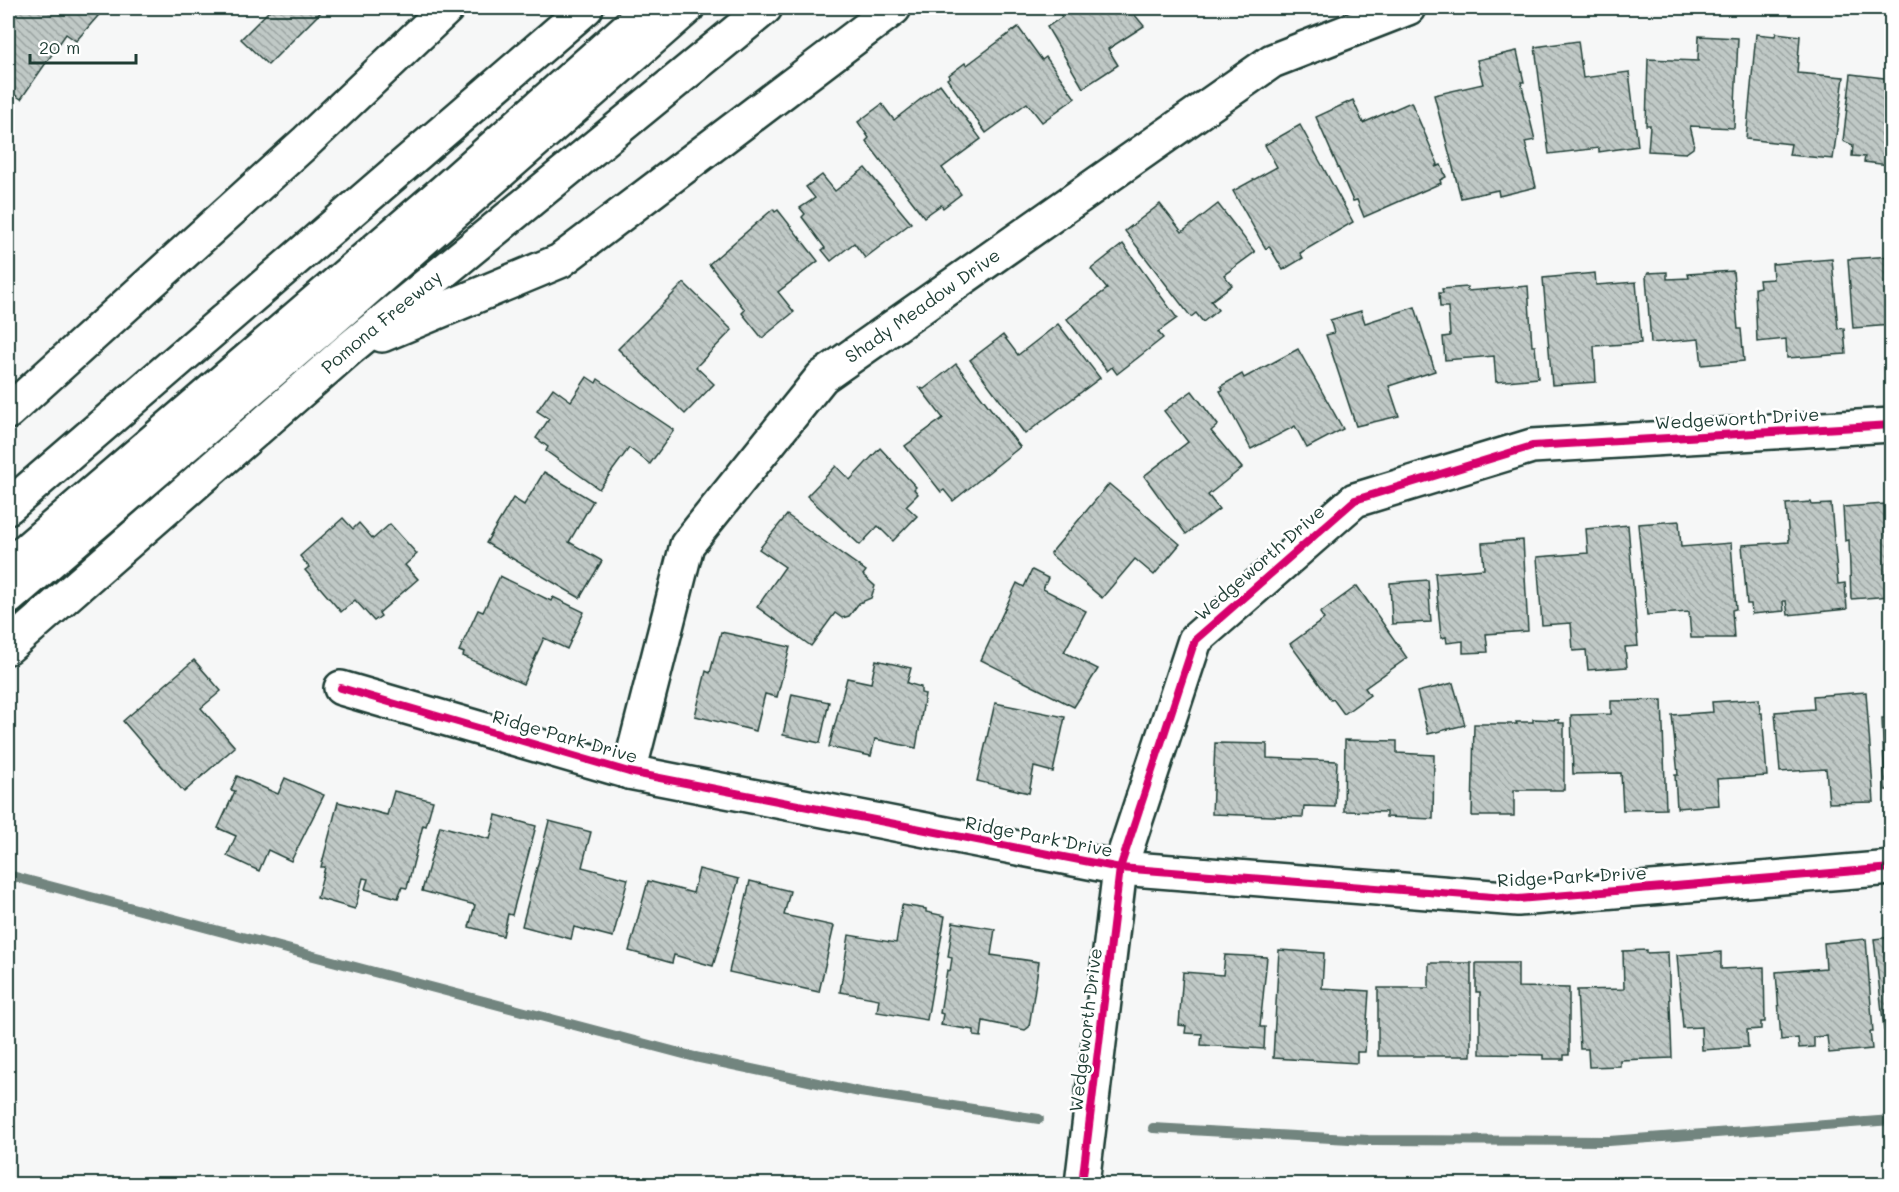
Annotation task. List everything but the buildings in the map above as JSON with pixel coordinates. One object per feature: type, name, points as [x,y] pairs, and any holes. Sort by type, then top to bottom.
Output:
[{"type":"main road","points":[[8,412],[298,149],[447,8]]},
{"type":"main road","points":[[8,507],[586,8]]},
{"type":"main road","points":[[8,566],[444,191],[650,8]]},
{"type":"main road","points":[[8,598],[343,310],[687,8]]},
{"type":"main road","name":"Pomona Freeway","points":[[8,647],[350,348],[765,8]]},
{"type":"main road","points":[[350,348],[560,261],[894,8]]},
{"type":"main road","name":"Shady Meadow Drive","points":[[628,772],[687,544],[822,377],[1272,61],[1408,8]]},
{"type":"main road","name":"Wedgeworth Drive","points":[[1082,1185],[1120,868],[1195,640],[1355,500],[1532,446],[1892,425]]},
{"type":"main road","name":"Ridge Park Drive","points":[[341,688],[628,772],[1120,868],[1518,899],[1892,868]]},
{"type":"waterway","points":[[8,875],[695,1057],[860,1092],[1039,1119]]},
{"type":"waterway","points":[[1153,1128],[1368,1140],[1609,1141],[1892,1120]]},
{"type":"cycle path","points":[[1082,1184],[1120,868],[1195,640],[1355,500],[1532,446],[1892,425]]},
{"type":"cycle path","points":[[341,688],[629,772],[1120,868],[1518,899],[1892,868]]}]
